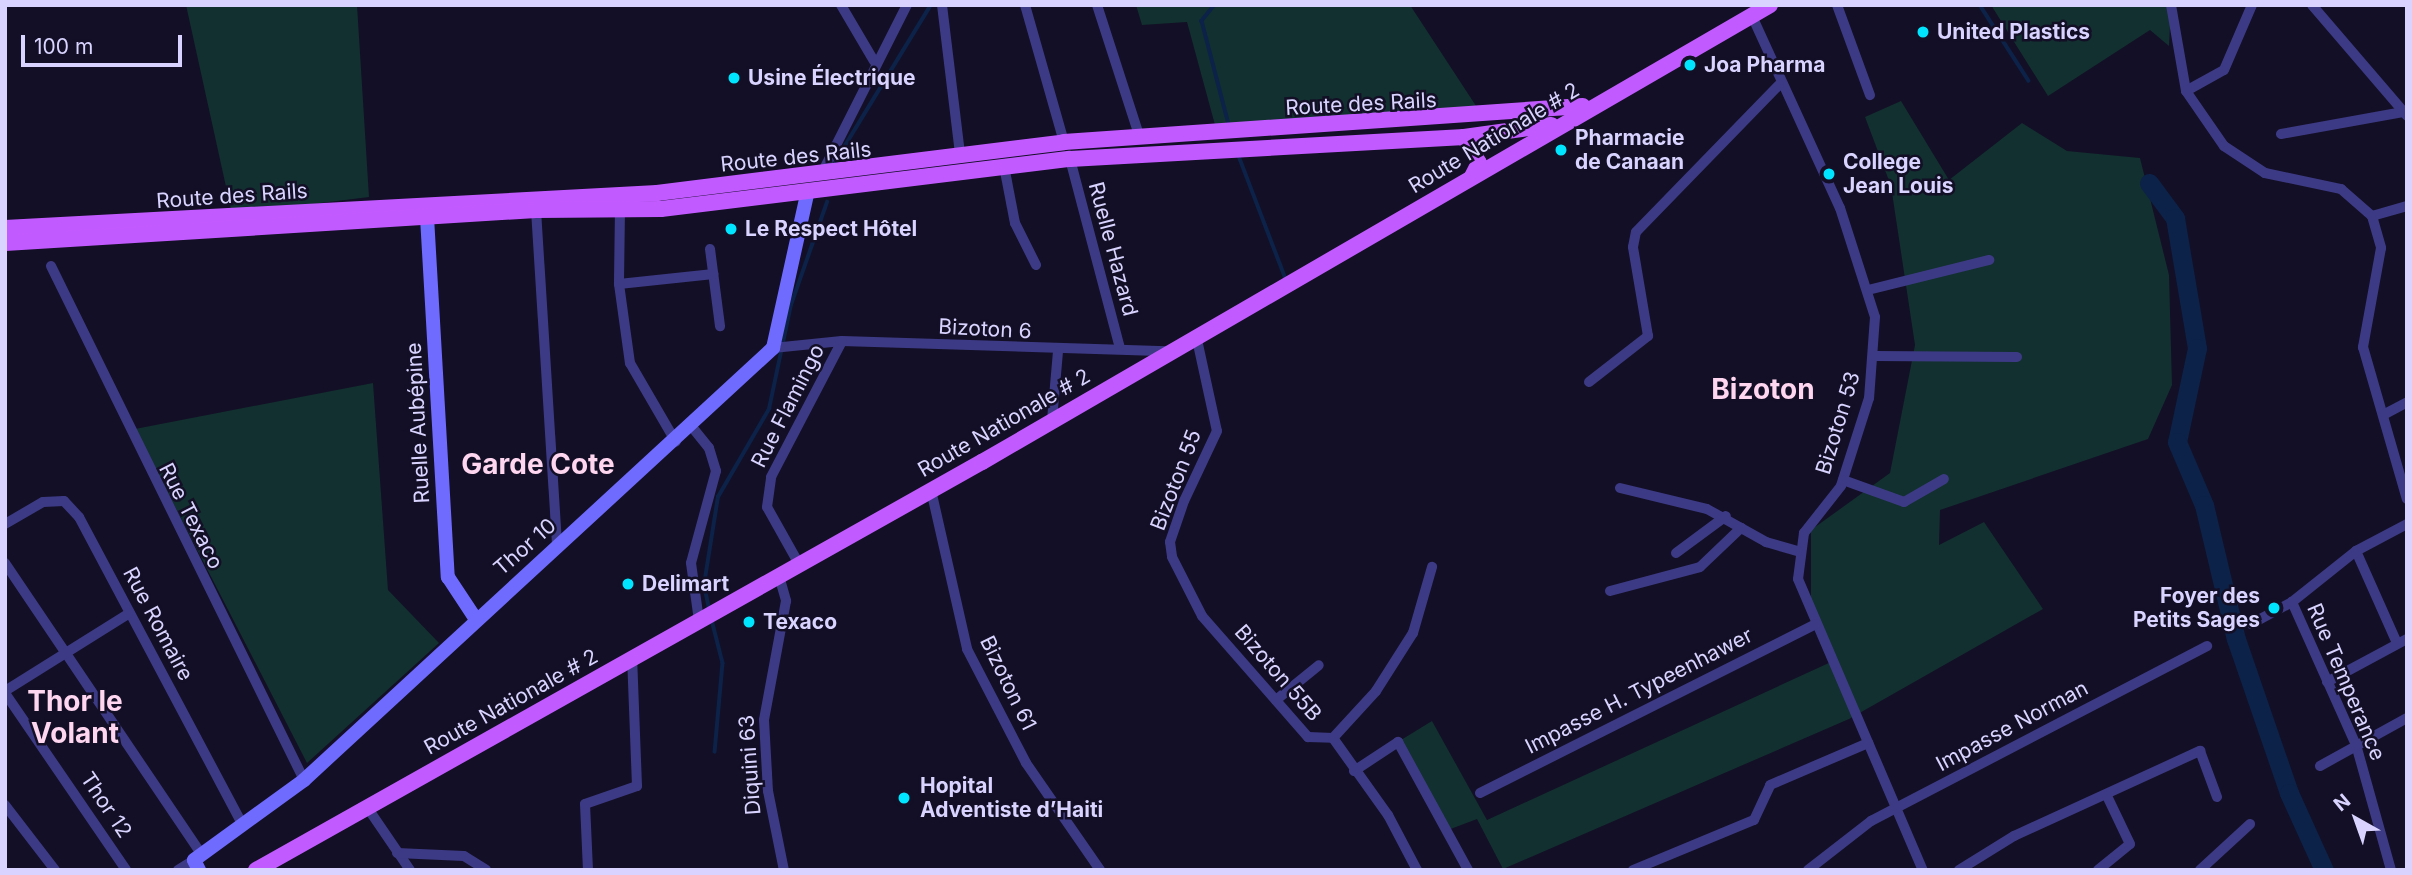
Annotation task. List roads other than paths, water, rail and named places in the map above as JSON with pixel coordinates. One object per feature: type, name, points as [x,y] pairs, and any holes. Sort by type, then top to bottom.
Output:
[{"type":"main road","name":"Route Nationale # 2","points":[[256,870],[931,490],[1167,351],[1472,177],[1556,124],[1770,5]]},
{"type":"main road","name":"Route des Rails","points":[[5,243],[536,210],[620,209],[811,194],[1004,166],[1220,140],[1589,106]]},
{"type":"main road","name":"Route des Rails","points":[[1253,138],[1464,137],[1556,124]]},
{"type":"main road","points":[[1464,137],[1479,163],[1472,177]]},
{"type":"main road","name":"Route des Rails","points":[[5,228],[656,193],[821,176],[960,153],[1064,142],[1140,138],[1220,140]]},
{"type":"street","points":[[841,5],[874,61]]},
{"type":"street","points":[[821,176],[874,61],[907,5]]},
{"type":"street","points":[[942,5],[960,153]]},
{"type":"street","points":[[1025,5],[1064,142]]},
{"type":"street","points":[[1097,5],[1140,138]]},
{"type":"street","points":[[1837,5],[1870,95]]},
{"type":"street","points":[[2171,5],[2186,91],[2243,162],[2341,189],[2372,216],[2381,248],[2363,347],[2407,499]]},
{"type":"street","points":[[2186,91],[2224,70],[2252,5]]},
{"type":"street","points":[[2312,5],[2405,114]]},
{"type":"street","name":"Bizoton 53","points":[[1752,16],[1779,85],[1840,208],[1868,290],[1875,356],[1843,480],[1798,551]]},
{"type":"street","points":[[1589,382],[1648,336],[1633,247],[1636,232],[1779,85]]},
{"type":"street","points":[[2281,134],[2405,114]]},
{"type":"street","name":"Ruelle Hazard","points":[[1070,159],[1120,348]]},
{"type":"street","points":[[1004,166],[1015,223],[1036,265]]},
{"type":"street","points":[[773,348],[811,194]]},
{"type":"street","points":[[2372,216],[2407,206]]},
{"type":"street","points":[[620,209],[619,284],[632,369],[676,442]]},
{"type":"street","points":[[536,210],[556,548]]},
{"type":"street","name":"Ruelle Aubépine","points":[[427,217],[448,577],[475,618]]},
{"type":"street","points":[[710,249],[720,326]]},
{"type":"street","points":[[1868,290],[1989,260]]},
{"type":"street","name":"Rue Texaco","points":[[51,266],[304,780]]},
{"type":"street","points":[[619,284],[713,274]]},
{"type":"street","name":"Bizoton 55","points":[[1172,557],[1170,541],[1184,502],[1217,431],[1196,335]]},
{"type":"street","name":"Bizoton 6","points":[[773,348],[842,341],[1058,351],[1120,348],[1167,351]]},
{"type":"street","name":"Rue Flamingo","points":[[799,564],[766,507],[771,477],[842,341]]},
{"type":"street","name":"Thor 10","points":[[178,870],[198,862],[304,780],[475,618],[676,442],[773,348]]},
{"type":"street","points":[[1052,420],[1058,351]]},
{"type":"street","points":[[1875,356],[2017,357]]},
{"type":"street","points":[[2383,415],[2407,402]]},
{"type":"street","points":[[692,427],[716,471],[691,563],[699,621]]},
{"type":"street","points":[[1843,480],[1904,502],[1944,479]]},
{"type":"street","points":[[1620,488],[1727,516],[1741,528],[1798,551],[1798,579],[1923,870]]},
{"type":"street","name":"Bizoton 61","points":[[931,490],[967,649],[1026,763],[1100,870]]},
{"type":"street","name":"Rue Romaire","points":[[5,524],[43,502],[64,501],[79,517],[243,826]]},
{"type":"street","points":[[1676,554],[1727,516]]},
{"type":"street","name":"Rue Temperance","points":[[2391,870],[2356,745],[2292,602],[2356,551],[2407,524]]},
{"type":"street","points":[[1610,591],[1689,572],[1741,528]]},
{"type":"street","points":[[2327,682],[2402,641],[2356,551]]},
{"type":"street","name":"Bizoton 55B","points":[[1172,557],[1202,616],[1311,740],[1333,738],[1376,691],[1413,633],[1432,567]]},
{"type":"street","points":[[5,563],[198,862]]},
{"type":"street","name":"Diquini 63","points":[[779,576],[786,601],[764,720],[768,792],[784,870]]},
{"type":"street","points":[[2251,624],[2292,602]]},
{"type":"street","points":[[5,692],[130,613]]},
{"type":"street","name":"Impasse H. Typeenhawer","points":[[1480,793],[1816,624]]},
{"type":"street","name":"Impasse Norman","points":[[1808,870],[1871,821],[2207,646]]},
{"type":"street","points":[[588,870],[585,804],[638,786],[632,658]]},
{"type":"street","points":[[1276,700],[1319,665]]},
{"type":"street","name":"Thor 12","points":[[5,692],[126,870]]},
{"type":"street","points":[[2320,766],[2407,718]]},
{"type":"street","points":[[1333,738],[1417,870]]},
{"type":"street","points":[[1354,771],[1398,742],[1468,870]]},
{"type":"street","points":[[1633,870],[1754,820],[1770,785],[1868,743]]},
{"type":"street","points":[[1959,870],[2014,836],[2107,796],[2200,751],[2217,797]]},
{"type":"street","points":[[2098,870],[2130,844],[2107,796]]},
{"type":"street","points":[[5,805],[55,870]]},
{"type":"street","points":[[367,807],[410,870]]},
{"type":"street","points":[[2200,870],[2250,824]]},
{"type":"street","points":[[397,853],[464,856],[486,870]]},
{"type":"waterway","points":[[835,162],[931,5]]},
{"type":"waterway","points":[[1215,5],[1202,21],[1229,125]]},
{"type":"waterway","points":[[1980,5],[2029,81]]},
{"type":"waterway","points":[[1239,156],[1286,279]]},
{"type":"waterway","points":[[2149,183],[2175,218],[2197,348],[2177,442],[2204,505],[2236,639],[2289,793],[2324,870]]},
{"type":"waterway","points":[[709,609],[704,585],[718,497],[769,409],[791,305],[827,202]]},
{"type":"waterway","points":[[712,620],[723,663],[715,752]]},
{"type":"place","name":"United Plastics","points":[[1923,32]]},
{"type":"place","name":"Joa Pharma","points":[[1690,65]]},
{"type":"place","name":"Usine Électrique","points":[[734,78]]},
{"type":"place","name":"Pharmacie de Canaan","points":[[1561,150]]},
{"type":"place","name":"College Jean Louis","points":[[1829,174]]},
{"type":"place","name":"Le Respect Hôtel","points":[[731,229]]},
{"type":"place","name":"Delimart","points":[[628,584]]},
{"type":"place","name":"Foyer des Petits Sages","points":[[2274,608]]},
{"type":"place","name":"Texaco","points":[[749,622]]},
{"type":"place","name":"Hopital Adventiste d’Haiti","points":[[904,798]]},
{"type":"district","name":"Bizoton","points":[[1763,389]]},
{"type":"district","name":"Garde Cote","points":[[538,464]]},
{"type":"district","name":"Thor le Volant","points":[[75,717]]}]
